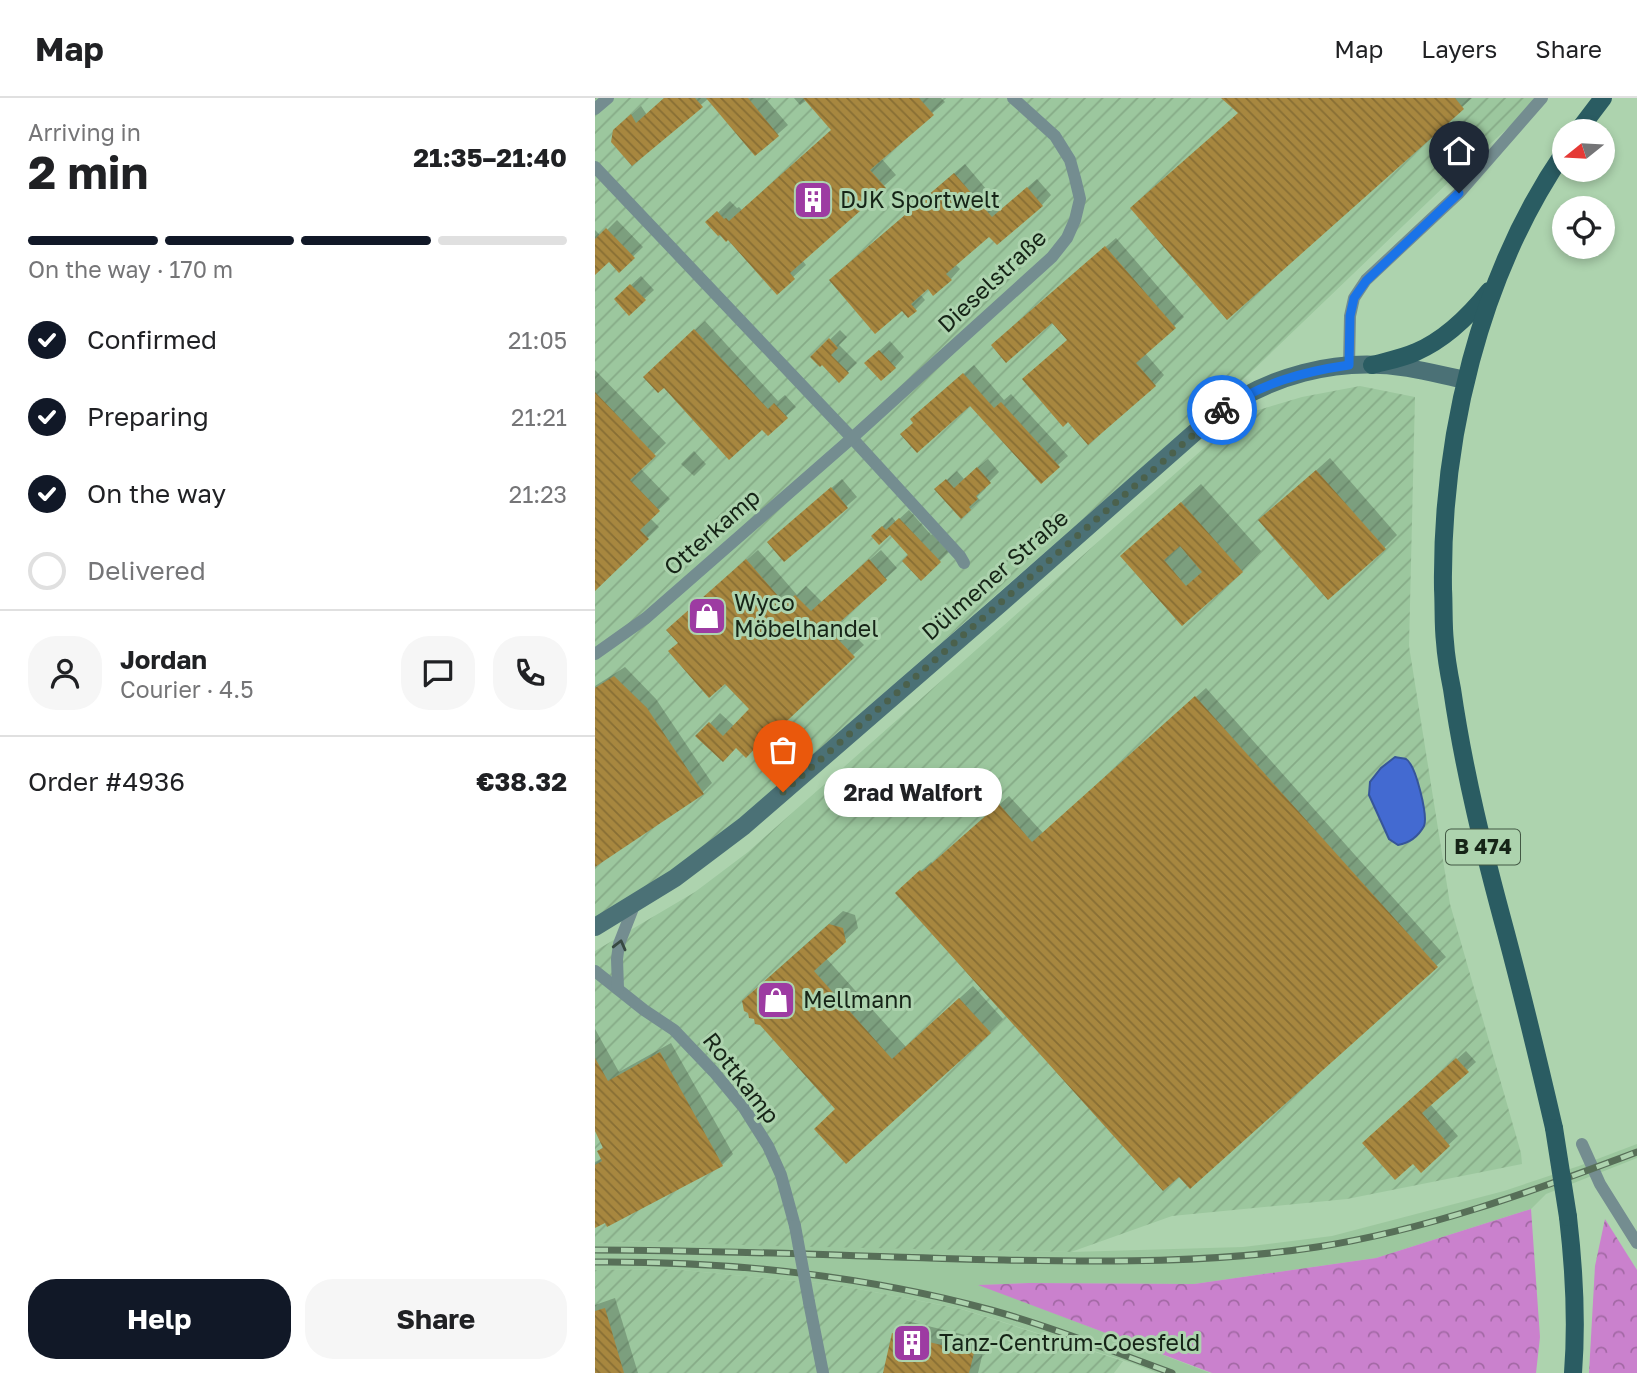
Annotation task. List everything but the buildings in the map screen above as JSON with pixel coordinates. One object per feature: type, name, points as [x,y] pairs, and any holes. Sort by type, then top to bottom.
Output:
[{"type":"main road","points":[[1587,119],[1603,98]]},
{"type":"main road","name":"B 474","points":[[1552,170],[1537,193],[1496,283],[1466,380],[1448,481],[1443,561],[1444,641],[1459,740],[1478,826],[1554,1128],[1568,1217],[1574,1283],[1573,1373]]},
{"type":"main road","points":[[1373,365],[1415,353],[1438,340],[1472,311],[1496,283]]},
{"type":"street","points":[[595,109],[608,98]]},
{"type":"street","name":"Dieselstraße","points":[[852,438],[1052,257],[1067,238],[1080,199],[1070,160],[1055,136],[1013,98]]},
{"type":"street","points":[[1349,365],[1350,316],[1354,298],[1366,281],[1459,193],[1542,98]]},
{"type":"street","points":[[595,167],[852,438],[960,556],[964,564]]},
{"type":"street","name":"Dülmener Straße","points":[[595,927],[675,878],[744,826],[1220,412],[1280,380],[1315,370],[1349,365],[1406,368],[1466,380]]},
{"type":"street","name":"Otterkamp","points":[[595,654],[646,618],[852,438]]},
{"type":"street","points":[[618,989],[619,944],[635,903]]},
{"type":"street","name":"Rottkamp","points":[[595,971],[643,1010],[674,1030],[744,1108],[768,1146],[781,1175],[795,1226],[823,1373]]},
{"type":"street","points":[[1582,1144],[1600,1184],[1637,1243]]},
{"type":"shaded area","points":[[595,98],[1541,98],[1456,175],[1249,374],[681,870],[595,918]]},
{"type":"shaded area","points":[[1360,386],[1415,397],[1409,646],[1450,904],[1522,1164],[1347,1199],[1172,1216],[1071,1252],[643,1241],[595,1244],[595,951],[695,892],[748,852],[1230,425],[1255,411],[1302,397]]},
{"type":"shaded area","points":[[1637,1144],[1637,1158],[1546,1194],[1531,1209],[1376,1258],[1194,1284],[981,1285],[1210,1373],[1157,1373],[962,1309],[838,1285],[671,1269],[595,1270],[595,1244],[643,1241],[1071,1252],[1243,1247],[1332,1236],[1504,1191]]},
{"type":"shaded area","points":[[671,1269],[838,1285],[961,1309],[1123,1361],[1114,1373],[595,1373],[595,1270]]},
{"type":"green space","points":[[1531,1209],[1540,1337],[1536,1373],[1212,1373],[978,1285],[1194,1284],[1376,1258]]},
{"type":"green space","points":[[1605,1219],[1637,1270],[1637,1373],[1589,1373],[1595,1266]]},
{"type":"water","points":[[1395,757],[1406,759],[1414,771],[1425,820],[1416,836],[1398,845],[1389,839],[1369,795],[1370,782],[1381,768]]},
{"type":"railway","points":[[595,1250],[1083,1261],[1239,1256],[1358,1240],[1439,1220],[1519,1195],[1637,1152]]},
{"type":"railway","points":[[595,1262],[745,1268],[844,1279],[893,1288],[1014,1317],[1172,1373]]},
{"type":"way so far","points":[[783,792],[1222,410]]},
{"type":"place","name":"DJK Sportwelt","points":[[813,200]]},
{"type":"place","name":"Wyco Möbelhandel","points":[[707,616]]},
{"type":"place","name":"2rad Walfort","points":[[783,792]]},
{"type":"place","name":"Mellmann","points":[[776,1000]]},
{"type":"place","name":"Tanz-Centrum-Coesfeld","points":[[912,1343]]},
{"type":"route","points":[[1222,410],[1280,380],[1315,370],[1349,365],[1350,316],[1354,298],[1366,281],[1459,193]]}]
